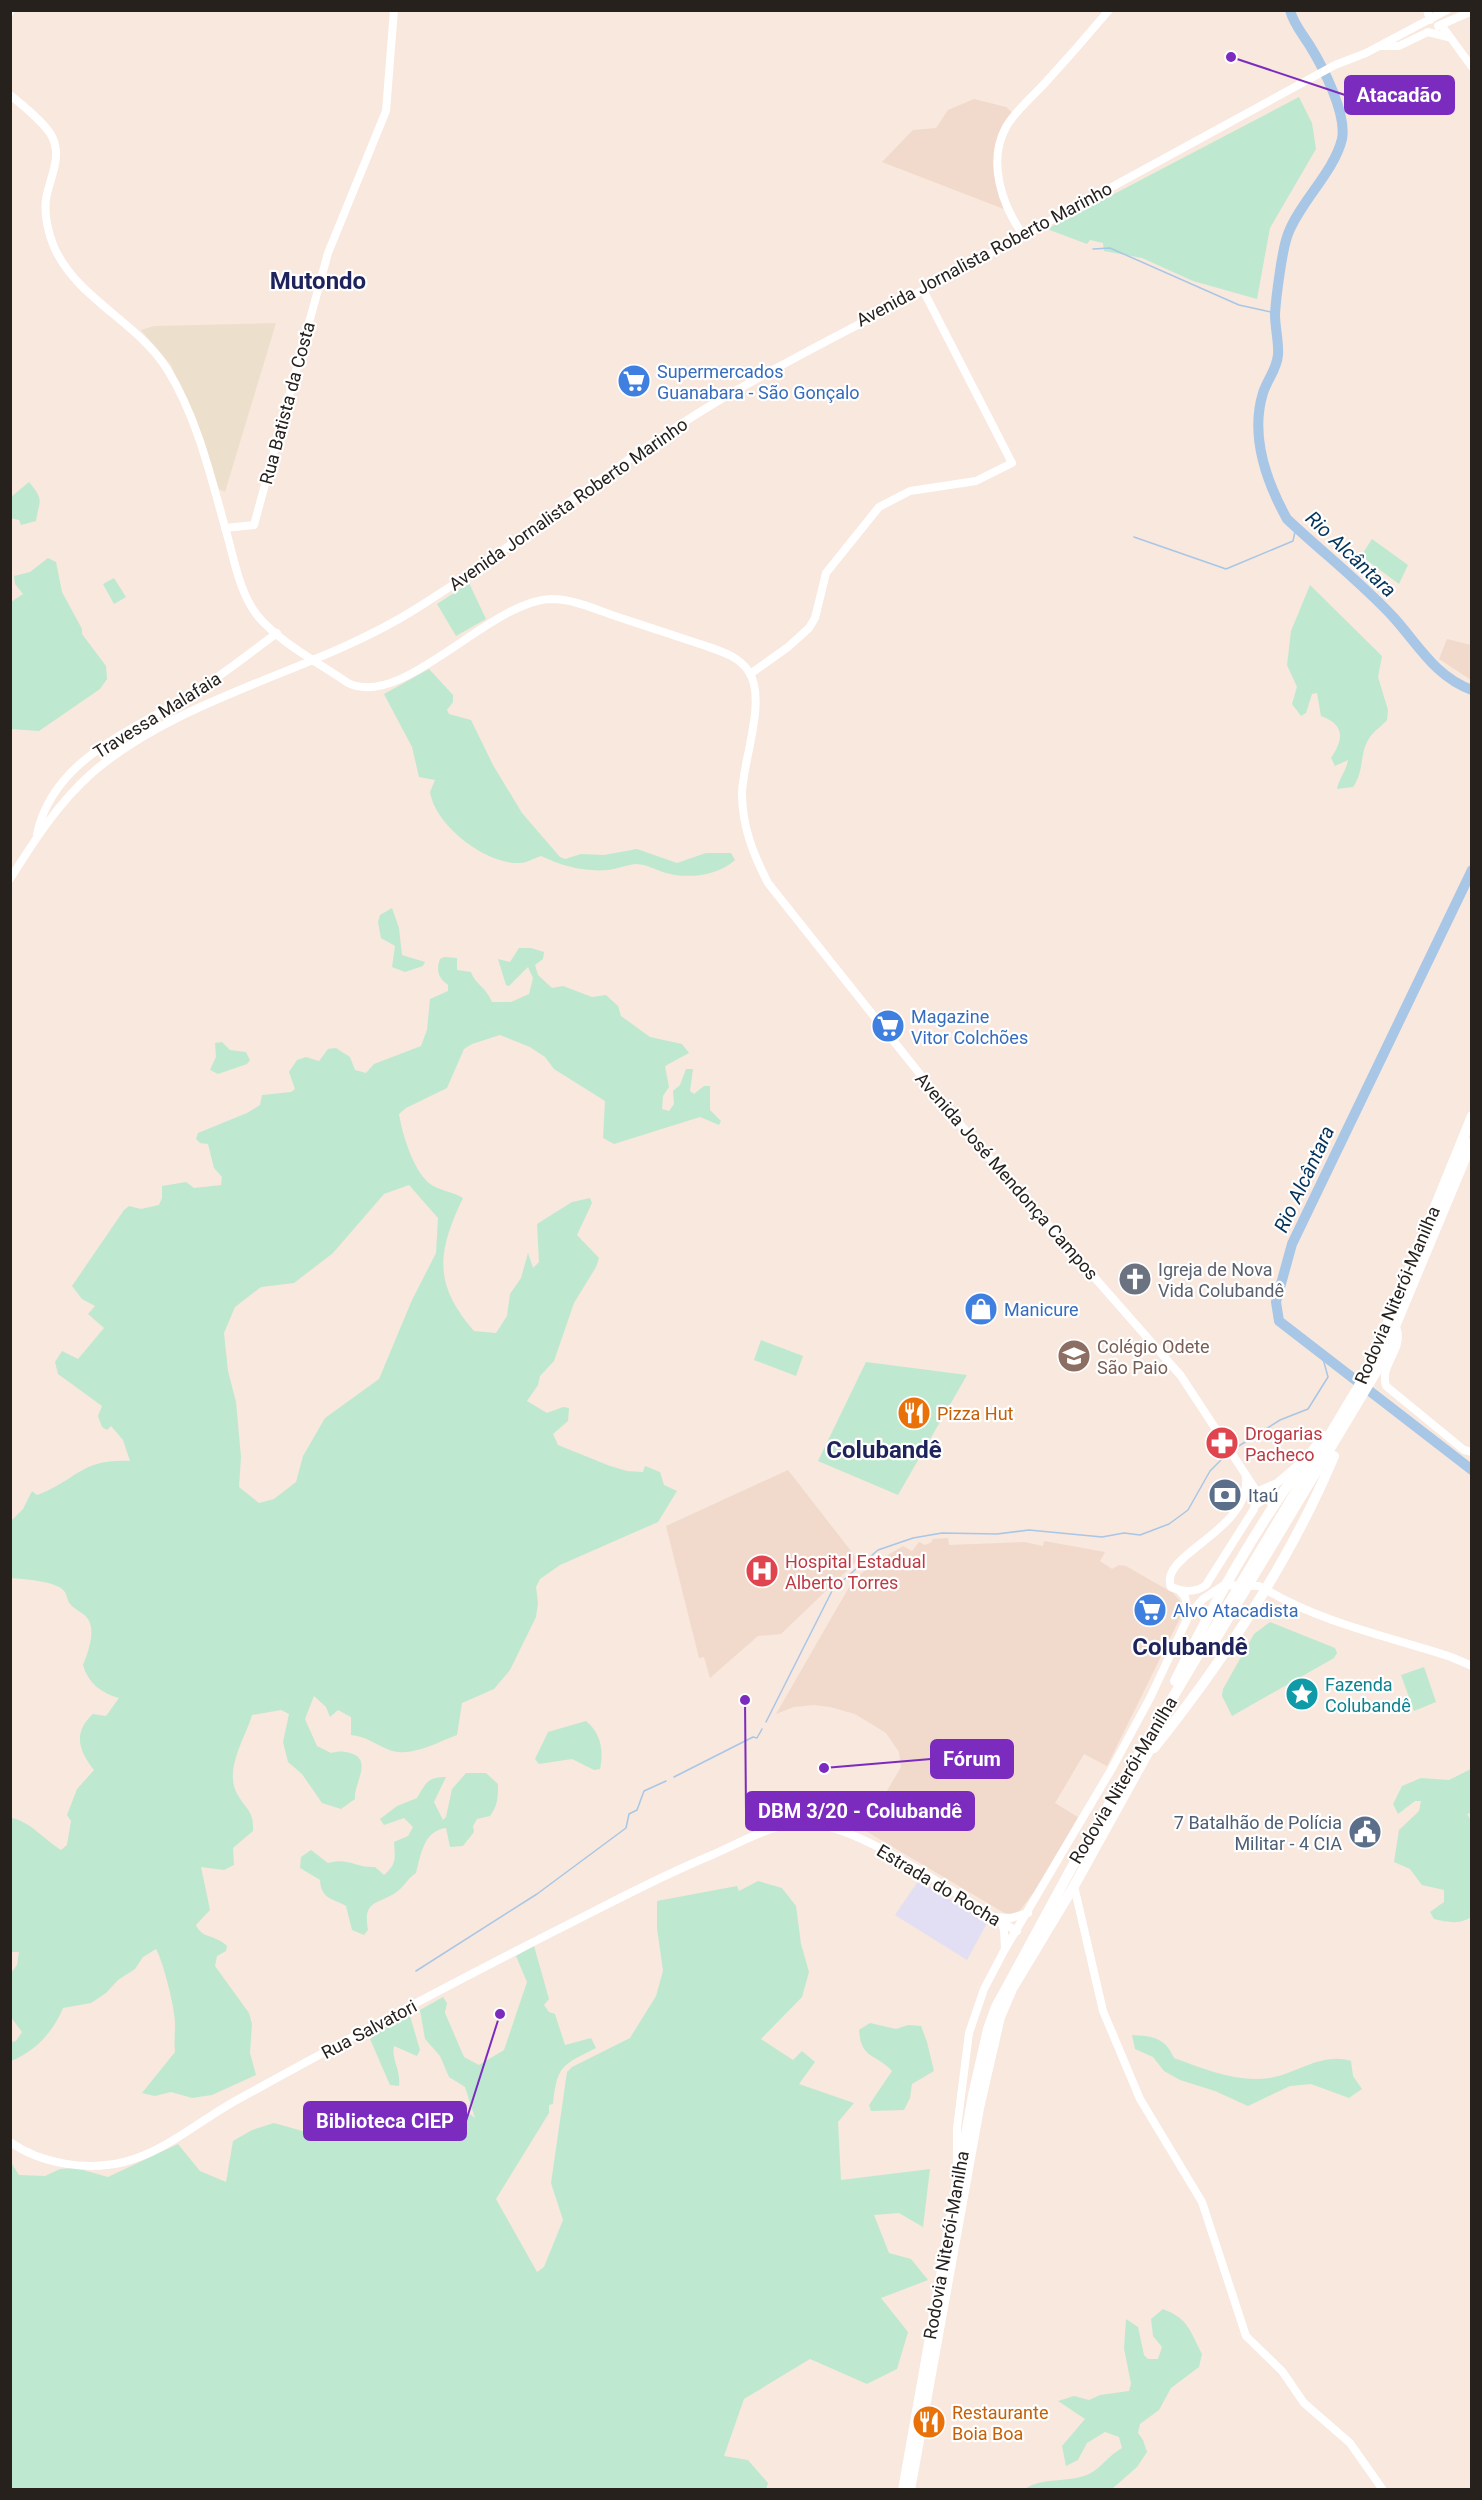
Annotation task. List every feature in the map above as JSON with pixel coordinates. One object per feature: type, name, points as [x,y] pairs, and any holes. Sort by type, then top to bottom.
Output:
[{"type":"highway","name":"Rodovia Niterói-Manilha","points":[[1377,1373],[1472,1116]]},
{"type":"highway","name":"Rodovia Niterói-Manilha","points":[[903,2490],[980,2060],[996,2007],[1078,1856],[1138,1762],[1352,1405],[1377,1373],[1472,1142]]},
{"type":"highway","name":"Rodovia Niterói-Manilha","points":[[1260,1558],[1345,1428],[1352,1405]]},
{"type":"highway","points":[[1138,1762],[1224,1586],[1305,1459],[1352,1405]]},
{"type":"highway","points":[[1138,1762],[1190,1703],[1254,1606],[1262,1587],[1277,1568],[1323,1482],[1345,1428]]},
{"type":"highway","points":[[1250,1574],[1262,1576],[1277,1568]]},
{"type":"highway","points":[[1242,1585],[1251,1594],[1254,1606]]},
{"type":"highway","name":"Rodovia Niterói-Manilha","points":[[910,2490],[992,2044],[1012,1989],[1074,1886],[1138,1762]]},
{"type":"main road","points":[[1023,235],[1010,214],[1001,192],[997,161],[1001,140],[1014,117],[1109,10]]},
{"type":"main road","points":[[1427,10],[1431,20],[1442,26],[1472,67]]},
{"type":"main road","name":"Avenida Jornalista Roberto Marinho","points":[[10,879],[53,815],[82,783],[136,741],[411,612],[494,557],[616,467],[682,423],[828,339],[923,290],[1335,66],[1380,46],[1448,10]]},
{"type":"main road","points":[[1442,26],[1472,11]]},
{"type":"main road","name":"Avenida Jornalista Roberto Marinho","points":[[1380,46],[1398,46],[1428,32],[1448,37]]},
{"type":"main road","points":[[10,95],[45,127],[56,149],[55,167],[46,199],[46,213],[48,227],[59,257],[73,277],[143,340],[167,368],[183,399],[249,603],[277,633],[352,685],[366,688],[383,687],[512,610],[551,599],[580,604],[729,655],[750,674]]},
{"type":"main road","name":"Travessa Malafaia","points":[[36,839],[45,806],[70,774],[115,738],[206,685],[277,633]]},
{"type":"main road","name":"Avenida José Mendonça Campos","points":[[750,674],[755,692],[755,710],[744,772],[743,810],[751,847],[768,883],[958,1122],[1181,1376],[1257,1492]]},
{"type":"main road","points":[[1189,1615],[1185,1597],[1169,1584],[1169,1574],[1173,1567],[1216,1532],[1244,1500],[1277,1483],[1305,1459]]},
{"type":"main road","points":[[1244,1500],[1246,1477]]},
{"type":"main road","points":[[1257,1492],[1257,1504]]},
{"type":"main road","points":[[1180,1591],[1204,1587],[1257,1504],[1266,1498],[1274,1506]]},
{"type":"main road","points":[[1244,1500],[1252,1499],[1257,1504]]},
{"type":"main road","points":[[1244,1554],[1250,1574],[1262,1587]]},
{"type":"main road","points":[[1215,1570],[1217,1578],[1224,1586]]},
{"type":"main road","points":[[957,2187],[957,2128],[969,2033],[984,1989],[1005,1949],[1116,1761],[1189,1615],[1203,1599],[1224,1586],[1262,1587]]},
{"type":"main road","points":[[1005,1949],[1005,1936],[997,1919],[1028,1913]]},
{"type":"street","name":"Rua Batista da Costa","points":[[225,528],[254,525],[328,253],[374,146],[386,111],[394,10]]},
{"type":"street","points":[[750,674],[788,647],[809,628],[815,618],[826,573],[879,507],[910,491],[976,481],[1012,463],[923,290]]},
{"type":"street","points":[[1377,1373],[1393,1393],[1464,1450],[1472,1452]]},
{"type":"street","points":[[1262,1587],[1284,1600],[1318,1614],[1452,1657],[1472,1666]]},
{"type":"street","name":"Estrada do Rocha","points":[[724,1850],[769,1830],[794,1824],[835,1828],[894,1856],[1017,1930]]},
{"type":"street","name":"Rua Salvatori","points":[[10,2142],[42,2158],[68,2164],[92,2166],[121,2163],[140,2157],[234,2101],[514,1951],[651,1882],[724,1850]]},
{"type":"street","points":[[1074,1886],[1103,2011],[1140,2099],[1202,2202],[1246,2336],[1258,2351],[1282,2371],[1312,2412],[1350,2443],[1383,2490]]},
{"type":"street","points":[[1064,1903],[1079,1908]]},
{"type":"shaded area","points":[[974,99],[1006,107],[1016,116],[1002,140],[998,161],[1009,211],[882,162],[913,130],[936,128],[948,110]]},
{"type":"shaded area","points":[[276,323],[225,492],[217,488],[190,407],[171,365],[141,330],[154,326]]},
{"type":"shaded area","points":[[1447,639],[1471,645],[1471,680],[1439,659]]},
{"type":"shaded area","name":"Hospital Estadual Alberto Torres","points":[[788,1470],[858,1560],[781,1634],[758,1636],[710,1678],[704,1657],[699,1658],[666,1526]]},
{"type":"shaded area","points":[[948,1538],[949,1545],[1024,1542],[1043,1546],[1044,1541],[1105,1552],[1100,1561],[1112,1569],[1119,1565],[1126,1566],[1173,1593],[1182,1603],[1182,1614],[1107,1766],[1084,1754],[1055,1803],[1078,1817],[1046,1876],[1018,1913],[1006,1914],[864,1830],[901,1767],[899,1752],[886,1733],[855,1714],[830,1707],[814,1705],[794,1707],[776,1714],[852,1582],[871,1565],[903,1546],[912,1551],[919,1542],[925,1545],[932,1542],[932,1539]]},
{"type":"shaded area","points":[[919,1880],[987,1923],[967,1960],[895,1915]]},
{"type":"green space","points":[[1299,97],[1312,123],[1316,149],[1270,228],[1257,299],[1193,281],[1142,258],[1104,251],[1103,243],[1090,240],[1087,244],[1047,229]]},
{"type":"green space","points":[[29,482],[39,497],[36,521],[21,525],[19,520],[11,518],[11,497]]},
{"type":"green space","points":[[1372,539],[1408,565],[1399,584],[1361,556]]},
{"type":"green space","points":[[48,558],[56,562],[62,592],[82,629],[82,634],[106,666],[107,679],[100,689],[39,731],[11,729],[11,602],[23,594],[15,584],[14,576],[30,572]]},
{"type":"green space","points":[[114,578],[126,597],[114,604],[103,584]]},
{"type":"green space","points":[[469,583],[486,619],[456,636],[437,604]]},
{"type":"green space","points":[[1310,585],[1382,656],[1378,677],[1388,710],[1387,720],[1367,743],[1357,781],[1353,787],[1337,789],[1348,760],[1335,766],[1331,758],[1338,745],[1340,734],[1335,724],[1321,716],[1317,693],[1312,694],[1306,713],[1301,716],[1292,704],[1297,687],[1287,665],[1291,631]]},
{"type":"green space","points":[[429,669],[453,695],[453,702],[447,710],[449,714],[471,720],[493,765],[522,813],[560,857],[565,859],[581,854],[604,855],[637,849],[677,863],[706,853],[731,853],[735,860],[711,873],[684,876],[639,864],[608,870],[582,869],[557,863],[541,856],[523,863],[507,862],[478,850],[452,830],[434,805],[430,792],[435,780],[419,777],[412,747],[384,694]]},
{"type":"green space","points":[[392,908],[399,928],[402,955],[425,962],[423,966],[405,972],[392,967],[395,946],[381,938],[378,922],[380,915]]},
{"type":"green space","points":[[519,948],[531,948],[544,952],[543,959],[535,965],[538,975],[552,988],[563,986],[592,997],[606,995],[618,1006],[621,1016],[650,1037],[682,1044],[689,1053],[665,1066],[669,1087],[663,1096],[662,1109],[669,1111],[674,1104],[673,1091],[680,1085],[686,1069],[693,1069],[690,1091],[694,1094],[704,1086],[710,1086],[710,1110],[721,1121],[719,1125],[700,1117],[614,1144],[603,1138],[605,1101],[554,1069],[545,1057],[530,1047],[500,1035],[472,1044],[464,1049],[447,1088],[406,1108],[399,1114],[409,1151],[423,1177],[432,1185],[463,1198],[454,1217],[444,1251],[443,1267],[446,1283],[451,1298],[474,1331],[496,1333],[507,1316],[510,1294],[521,1278],[528,1253],[533,1268],[539,1262],[537,1224],[572,1202],[590,1198],[592,1203],[577,1235],[599,1258],[574,1303],[554,1361],[540,1376],[538,1385],[527,1401],[547,1413],[563,1407],[569,1408],[568,1421],[553,1434],[558,1445],[627,1471],[643,1472],[645,1466],[660,1472],[664,1485],[677,1491],[658,1522],[560,1565],[540,1579],[536,1587],[538,1603],[536,1617],[510,1670],[494,1689],[462,1703],[457,1735],[422,1749],[395,1752],[351,1735],[351,1717],[338,1710],[330,1717],[326,1707],[314,1696],[305,1719],[317,1746],[331,1753],[350,1753],[361,1761],[361,1773],[355,1799],[341,1809],[322,1803],[302,1774],[288,1762],[283,1742],[289,1714],[281,1710],[252,1715],[236,1756],[233,1777],[234,1787],[251,1815],[253,1831],[233,1848],[234,1865],[224,1870],[201,1867],[210,1910],[196,1925],[205,1935],[227,1946],[226,1951],[217,1956],[215,1966],[249,2013],[252,2024],[250,2053],[256,2075],[212,2095],[192,2098],[171,2092],[155,2096],[142,2093],[175,2052],[173,2007],[156,1949],[143,1957],[135,1969],[91,2003],[63,2008],[43,2040],[28,2052],[11,2061],[11,2042],[16,2041],[22,2032],[10,2016],[11,1973],[17,1965],[19,1952],[11,1952],[11,1818],[24,1822],[61,1850],[67,1845],[71,1821],[67,1815],[77,1789],[94,1770],[81,1748],[82,1728],[93,1714],[106,1716],[119,1698],[106,1693],[88,1677],[83,1665],[90,1642],[90,1624],[86,1617],[70,1604],[64,1591],[47,1583],[11,1578],[11,1521],[23,1509],[32,1491],[37,1495],[100,1463],[130,1461],[123,1440],[111,1426],[107,1430],[102,1427],[98,1416],[102,1406],[58,1374],[55,1362],[62,1351],[78,1359],[104,1328],[88,1314],[95,1306],[82,1299],[72,1286],[129,1206],[141,1209],[159,1205],[162,1198],[162,1186],[186,1182],[194,1188],[221,1185],[222,1177],[214,1168],[208,1144],[200,1143],[196,1139],[198,1133],[247,1113],[260,1105],[262,1095],[291,1092],[295,1089],[289,1072],[297,1060],[306,1057],[319,1061],[328,1049],[336,1048],[350,1057],[355,1070],[366,1073],[374,1064],[421,1046],[427,1030],[430,999],[448,991],[448,985],[440,977],[438,970],[440,959],[444,957],[457,958],[457,970],[471,972],[492,1002],[511,1002],[529,994],[533,978],[528,967],[509,986],[506,985],[498,959],[510,962]],"holes":[[[409,1185],[438,1218],[436,1253],[412,1300],[379,1379],[325,1418],[303,1456],[296,1482],[274,1499],[259,1503],[239,1487],[241,1457],[236,1402],[228,1371],[224,1333],[235,1307],[261,1287],[294,1283],[333,1253],[384,1194]]]},
{"type":"green space","points":[[222,1042],[230,1050],[246,1052],[250,1060],[247,1064],[218,1074],[210,1070],[216,1057],[215,1043]]},
{"type":"green space","points":[[761,1340],[803,1356],[796,1376],[754,1360]]},
{"type":"green space","points":[[866,1362],[967,1375],[898,1495],[818,1461]]},
{"type":"green space","points":[[1270,1622],[1335,1648],[1337,1653],[1334,1658],[1232,1716],[1222,1696],[1223,1689],[1254,1634]]},
{"type":"green space","points":[[1424,1667],[1436,1702],[1414,1711],[1401,1675]]},
{"type":"green space","points":[[586,1721],[595,1731],[600,1743],[602,1756],[600,1769],[594,1770],[572,1759],[539,1764],[535,1759],[548,1732]]},
{"type":"green space","points":[[1471,1769],[1471,1813],[1467,1814],[1472,1822],[1471,1917],[1467,1920],[1449,1922],[1434,1919],[1430,1912],[1444,1902],[1444,1890],[1422,1885],[1410,1869],[1394,1862],[1399,1830],[1419,1811],[1421,1801],[1415,1801],[1398,1814],[1393,1804],[1402,1786],[1421,1778],[1449,1780]]},
{"type":"green space","points":[[466,1773],[486,1773],[498,1784],[497,1801],[490,1816],[477,1819],[473,1826],[474,1832],[463,1846],[450,1847],[446,1828],[432,1834],[424,1845],[416,1873],[399,1890],[370,1907],[367,1919],[368,1930],[364,1935],[352,1930],[346,1906],[328,1897],[323,1891],[320,1880],[300,1868],[301,1857],[311,1850],[328,1863],[341,1861],[375,1867],[384,1875],[394,1860],[394,1842],[408,1836],[413,1827],[404,1818],[384,1825],[380,1819],[397,1806],[417,1798],[431,1780],[446,1777],[434,1802],[443,1820],[446,1817],[452,1789]]},
{"type":"green space","points":[[758,1881],[782,1888],[796,1906],[801,1944],[809,1972],[802,1997],[761,2039],[793,2060],[802,2051],[815,2062],[799,2084],[854,2103],[838,2122],[841,2180],[930,2169],[923,2227],[899,2213],[874,2215],[889,2253],[911,2259],[928,2280],[881,2298],[908,2332],[897,2369],[867,2384],[810,2359],[744,2399],[724,2456],[748,2460],[768,2483],[766,2489],[11,2489],[10,2161],[19,2175],[45,2176],[60,2169],[76,2168],[108,2177],[178,2144],[200,2171],[226,2182],[233,2141],[252,2130],[274,2123],[317,2135],[381,2118],[406,2116],[413,2111],[454,2102],[475,2118],[465,2087],[449,2077],[440,2056],[425,2039],[420,2010],[443,1997],[447,2003],[445,2013],[464,2057],[479,2065],[504,2050],[527,1982],[516,1956],[534,1946],[549,1999],[544,2005],[549,2012],[555,2014],[565,2045],[591,2038],[596,2048],[576,2058],[560,2073],[553,2104],[549,2105],[549,2113],[496,2199],[537,2272],[544,2267],[563,2220],[551,2183],[567,2072],[572,2067],[630,2038],[656,1996],[663,1971],[657,1928],[657,1901],[737,1886],[739,1891]]},
{"type":"green space","points":[[403,2015],[410,2016],[420,2050],[417,2056],[394,2046],[399,2086],[390,2085],[370,2039],[384,2026]]},
{"type":"green space","points":[[870,2023],[896,2029],[908,2025],[921,2026],[934,2071],[912,2084],[910,2098],[904,2110],[871,2111],[869,2105],[892,2071],[863,2047],[859,2030]]},
{"type":"green space","points":[[1132,2035],[1158,2039],[1167,2046],[1174,2058],[1221,2074],[1245,2079],[1270,2078],[1330,2059],[1351,2061],[1353,2076],[1362,2089],[1349,2098],[1311,2084],[1290,2086],[1248,2106],[1215,2091],[1180,2080],[1164,2071],[1153,2057],[1135,2049]]},
{"type":"green space","points":[[1163,2309],[1184,2322],[1202,2354],[1199,2367],[1171,2388],[1159,2410],[1140,2424],[1138,2433],[1147,2452],[1137,2467],[1112,2489],[1025,2489],[1039,2483],[1089,2474],[1122,2448],[1119,2437],[1105,2432],[1087,2443],[1078,2460],[1066,2466],[1062,2446],[1085,2419],[1058,2401],[1074,2396],[1089,2400],[1100,2395],[1129,2391],[1131,2384],[1124,2348],[1126,2319],[1138,2327],[1144,2355],[1148,2359],[1158,2359],[1162,2347],[1153,2336],[1151,2319]]},
{"type":"waterway","name":"Rio Alcântara","points":[[1290,10],[1333,91],[1343,129],[1342,139],[1332,163],[1300,210],[1286,241],[1275,314],[1278,355],[1259,409],[1258,425],[1262,458],[1287,519],[1356,580],[1395,619],[1438,669],[1472,690]]},
{"type":"waterway","points":[[1093,249],[1110,248],[1239,305],[1275,313]]},
{"type":"waterway","points":[[1134,537],[1226,569],[1293,541],[1296,527]]},
{"type":"waterway","name":"Rio Alcântara","points":[[1472,870],[1292,1244],[1276,1302],[1279,1321],[1472,1470]]},
{"type":"waterway","points":[[1234,1449],[1280,1420],[1308,1409],[1328,1377],[1322,1355]]},
{"type":"waterway","points":[[766,1722],[833,1589],[878,1550],[913,1538],[942,1533],[997,1534],[1029,1530],[1102,1537],[1124,1533],[1140,1535],[1169,1524],[1188,1510],[1210,1471],[1228,1453]]},
{"type":"waterway","points":[[674,1777],[753,1737],[757,1738],[762,1729]]},
{"type":"waterway","points":[[416,1971],[537,1894],[626,1828],[629,1814],[637,1810],[644,1791],[666,1781]]},
{"type":"place","name":"Atacadão","points":[[1231,57]]},
{"type":"place","name":"Supermercados Guanabara - São Gonçalo","points":[[634,381]]},
{"type":"place","name":"Magazine Vitor Colchões","points":[[888,1026]]},
{"type":"place","name":"Igreja de Nova Vida Colubandê","points":[[1135,1279]]},
{"type":"place","name":"Manicure","points":[[981,1309]]},
{"type":"place","name":"Colégio Odete São Paio","points":[[1074,1356]]},
{"type":"place","name":"Pizza Hut","points":[[914,1413]]},
{"type":"place","name":"Drogarias Pacheco","points":[[1222,1443]]},
{"type":"place","name":"Itaú","points":[[1225,1495]]},
{"type":"place","name":"Hospital Estadual Alberto Torres","points":[[762,1571]]},
{"type":"place","name":"Alvo Atacadista","points":[[1150,1610]]},
{"type":"place","name":"Fazenda Colubandê","points":[[1302,1694]]},
{"type":"place","name":"DBM 3/20 - Colubandê","points":[[745,1700]]},
{"type":"place","name":"Fórum","points":[[824,1768]]},
{"type":"place","name":"7 Batalhão de Polícia Militar - 4 CIA","points":[[1365,1832]]},
{"type":"place","name":"Biblioteca CIEP","points":[[500,2014]]},
{"type":"place","name":"Restaurante Boia Boa","points":[[929,2422]]},
{"type":"district","name":"Mutondo","points":[[318,281]]},
{"type":"district","name":"Colubandê","points":[[884,1450]]},
{"type":"district","name":"Colubandê","points":[[1190,1647]]}]
